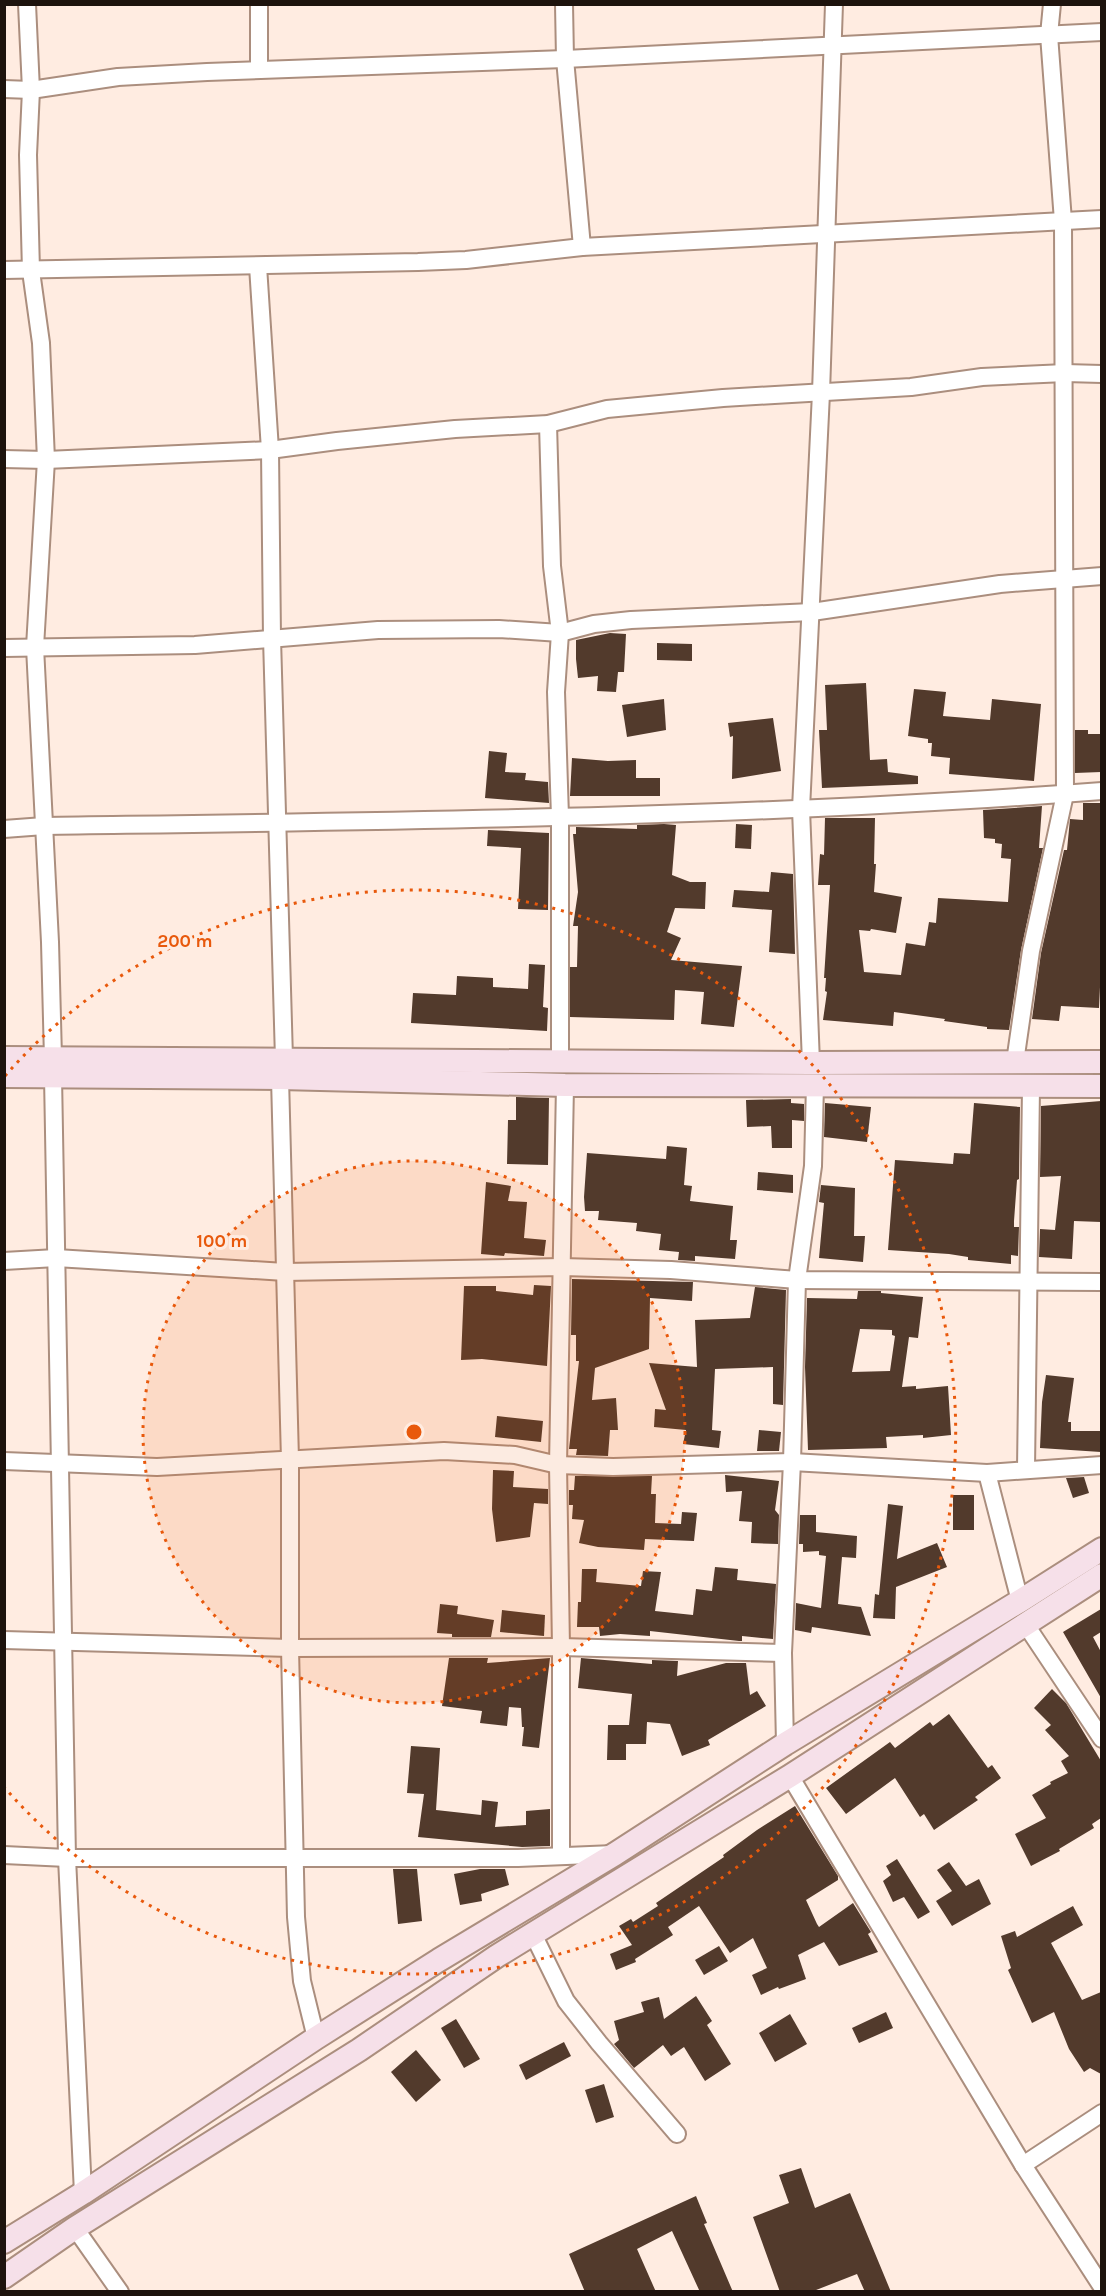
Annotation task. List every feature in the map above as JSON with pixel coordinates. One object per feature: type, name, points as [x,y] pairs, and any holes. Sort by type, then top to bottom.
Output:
[{"type":"main road","points":[[4,1058],[53,1067],[282,1069],[560,1062],[1031,1087],[1101,1086]]},
{"type":"main road","points":[[282,1069],[565,1084],[813,1074],[1015,1062],[1101,1062]]},
{"type":"main road","points":[[4,1076],[53,1067]]},
{"type":"main road","points":[[4,2242],[83,2193],[316,2038],[439,1960],[615,1854],[785,1744],[1101,1549]]},
{"type":"main road","points":[[4,2277],[75,2228],[359,2050],[497,1956],[790,1776],[1101,1575]]},
{"type":"street","points":[[27,4],[32,90],[28,155],[31,271],[41,343],[46,460],[35,647],[50,942],[67,1858],[83,2193]]},
{"type":"street","points":[[259,4],[259,70]]},
{"type":"street","points":[[564,4],[565,59],[582,247]]},
{"type":"street","points":[[785,1744],[783,1653],[792,1462],[797,1280],[813,1166],[813,1074],[801,809],[821,393],[834,4]]},
{"type":"street","points":[[1015,1062],[1030,951],[1054,854],[1065,794],[1063,221],[1049,35],[1052,4]]},
{"type":"street","points":[[4,89],[32,90],[118,77],[207,72],[565,59],[1101,32]]},
{"type":"street","points":[[4,270],[466,260],[582,247],[1101,219]]},
{"type":"street","points":[[258,266],[270,450],[290,1460],[290,1648],[296,1917],[302,1982],[316,2038]]},
{"type":"street","points":[[4,459],[46,460],[270,450],[455,429],[548,424],[607,409],[723,398],[911,387],[982,377],[1065,373],[1101,374]]},
{"type":"street","points":[[548,424],[552,566],[560,633],[556,692],[560,817],[560,1062]]},
{"type":"street","points":[[4,648],[195,645],[378,630],[499,629],[560,633],[594,624],[631,620],[812,612],[1000,584],[1101,576]]},
{"type":"street","points":[[4,829],[44,826],[560,817],[801,809],[1101,791]]},
{"type":"street","points":[[561,1855],[558,1465],[565,1084]]},
{"type":"street","points":[[1026,1469],[1031,1087]]},
{"type":"street","points":[[4,1261],[57,1258],[285,1272],[562,1267],[671,1270],[797,1280],[1101,1282]]},
{"type":"street","points":[[4,1461],[59,1465],[157,1467],[444,1451],[514,1455],[558,1465],[613,1467],[792,1462],[987,1473],[1101,1465]]},
{"type":"street","points":[[987,1473],[1020,1601]]},
{"type":"street","points":[[1026,1625],[1101,1739]]},
{"type":"street","points":[[4,1640],[290,1648],[561,1647],[783,1653]]},
{"type":"street","points":[[790,1776],[1023,2164],[1101,2287]]},
{"type":"street","points":[[4,1855],[67,1858],[518,1858],[615,1854]]},
{"type":"street","points":[[533,1934],[566,2001],[677,2134]]},
{"type":"street","points":[[1023,2164],[1101,2113]]},
{"type":"street","points":[[75,2228],[120,2292]]},
{"type":"building","points":[[610,633],[626,634],[624,672],[618,672],[616,692],[597,691],[598,676],[578,678],[576,640]]},
{"type":"building","points":[[657,643],[692,644],[692,661],[657,660]]},
{"type":"building","points":[[866,683],[870,760],[887,759],[888,772],[918,776],[918,784],[822,788],[819,730],[827,730],[825,685]]},
{"type":"building","points":[[914,689],[946,692],[943,716],[990,720],[992,699],[1041,704],[1034,781],[949,774],[950,758],[931,756],[932,743],[928,743],[928,739],[908,736]]},
{"type":"building","points":[[664,699],[666,730],[627,737],[622,705]]},
{"type":"building","points":[[773,718],[781,771],[732,779],[733,736],[730,737],[728,723]]},
{"type":"building","points":[[1075,730],[1088,730],[1088,734],[1101,734],[1101,772],[1075,773]]},
{"type":"building","points":[[489,751],[507,753],[505,772],[526,773],[525,780],[548,782],[549,803],[485,798]]},
{"type":"building","points":[[572,758],[608,761],[636,760],[636,778],[660,778],[660,796],[570,796]]},
{"type":"building","points":[[1083,803],[1101,803],[1099,1008],[1061,1006],[1059,1021],[1032,1019],[1041,953],[1064,850],[1067,850],[1070,819],[1083,820]]},
{"type":"building","points":[[1042,806],[1039,848],[1043,848],[1021,950],[1009,1030],[987,1029],[987,1027],[944,1021],[945,1019],[894,1012],[893,1026],[823,1020],[827,992],[825,991],[826,978],[824,978],[830,885],[818,885],[820,854],[824,855],[825,818],[875,818],[874,892],[902,897],[896,933],[871,929],[870,931],[859,930],[864,972],[901,975],[906,943],[925,946],[929,922],[936,923],[938,898],[1008,902],[1011,859],[1001,858],[1002,844],[995,843],[995,839],[984,838],[983,810]]},
{"type":"building","points":[[736,824],[752,825],[751,849],[735,848]]},
{"type":"building","points":[[637,825],[676,825],[672,875],[690,882],[706,882],[705,909],[675,908],[667,932],[681,938],[671,960],[742,966],[734,1027],[701,1024],[704,992],[675,990],[674,1020],[570,1017],[570,967],[577,967],[578,926],[573,926],[578,892],[573,834],[576,834],[576,827],[637,829]]},
{"type":"building","points":[[488,830],[549,833],[548,910],[518,909],[521,848],[487,846]]},
{"type":"building","points":[[771,872],[793,874],[795,954],[769,952],[772,910],[732,907],[734,890],[769,892]]},
{"type":"building","points":[[529,964],[545,965],[543,1007],[548,1008],[547,1031],[411,1023],[413,993],[456,995],[457,976],[493,978],[493,987],[528,989]]},
{"type":"building","points":[[516,1097],[549,1098],[548,1165],[507,1164],[508,1120],[516,1120]]},
{"type":"building","points":[[791,1099],[791,1103],[804,1104],[804,1121],[792,1120],[792,1148],[772,1148],[771,1126],[747,1127],[746,1100]]},
{"type":"building","points":[[1101,1101],[1101,1222],[1074,1221],[1072,1259],[1039,1257],[1040,1229],[1055,1230],[1061,1176],[1040,1177],[1041,1106]]},
{"type":"building","points":[[825,1103],[871,1107],[867,1142],[824,1137]]},
{"type":"building","points":[[974,1103],[1020,1107],[1019,1179],[1017,1180],[1014,1221],[1014,1227],[1019,1227],[1018,1256],[1011,1255],[1011,1264],[968,1260],[968,1257],[949,1254],[888,1250],[895,1160],[953,1164],[954,1153],[970,1154]]},
{"type":"building","points":[[667,1146],[687,1148],[684,1185],[692,1186],[690,1201],[733,1206],[730,1240],[737,1240],[735,1259],[695,1256],[695,1261],[678,1260],[679,1252],[659,1250],[661,1234],[636,1231],[637,1223],[598,1220],[599,1211],[585,1211],[587,1153],[666,1159]]},
{"type":"building","points":[[758,1172],[793,1175],[793,1193],[757,1190]]},
{"type":"building","points":[[486,1182],[511,1186],[508,1201],[527,1202],[524,1238],[546,1240],[544,1256],[481,1254]]},
{"type":"building","points":[[821,1185],[855,1188],[854,1236],[865,1236],[863,1262],[819,1258],[824,1203],[819,1202]]},
{"type":"building","points":[[572,1279],[693,1282],[692,1301],[650,1298],[649,1349],[595,1368],[592,1400],[616,1398],[618,1430],[610,1430],[608,1456],[576,1455],[577,1449],[569,1449],[579,1361],[576,1361],[576,1335],[571,1335]]},
{"type":"building","points":[[534,1285],[551,1286],[547,1366],[482,1359],[461,1360],[464,1286],[496,1286],[496,1291],[533,1295]]},
{"type":"building","points":[[755,1287],[786,1290],[783,1405],[773,1404],[773,1367],[715,1369],[712,1430],[721,1431],[719,1448],[683,1444],[686,1430],[654,1427],[655,1409],[666,1410],[649,1363],[697,1367],[695,1320],[750,1318]]},
{"type":"building","points":[[858,1291],[881,1291],[881,1293],[923,1297],[918,1338],[909,1337],[902,1387],[916,1386],[916,1389],[948,1386],[951,1435],[923,1438],[923,1435],[886,1437],[887,1448],[808,1450],[805,1367],[807,1298],[857,1299]],"holes":[[[860,1329],[892,1330],[892,1335],[895,1336],[890,1371],[852,1372]]]},
{"type":"building","points":[[1046,1375],[1074,1378],[1068,1422],[1071,1422],[1071,1431],[1101,1431],[1101,1452],[1040,1448]]},
{"type":"building","points":[[497,1416],[543,1421],[541,1442],[495,1437]]},
{"type":"building","points":[[759,1430],[781,1432],[779,1451],[757,1451]]},
{"type":"building","points":[[493,1470],[514,1471],[513,1487],[548,1489],[548,1504],[534,1503],[530,1537],[496,1542],[492,1509]]},
{"type":"building","points":[[725,1475],[779,1481],[775,1510],[779,1515],[778,1544],[751,1543],[752,1522],[739,1521],[742,1491],[726,1492]]},
{"type":"building","points":[[575,1476],[652,1476],[651,1494],[656,1494],[655,1523],[681,1524],[682,1512],[697,1513],[694,1541],[645,1539],[644,1550],[598,1547],[579,1543],[584,1520],[572,1519],[573,1505],[569,1505],[569,1490],[574,1490]]},
{"type":"building","points":[[1084,1477],[1089,1493],[1073,1498],[1066,1478]]},
{"type":"building","points":[[953,1495],[974,1495],[974,1530],[953,1530]]},
{"type":"building","points":[[888,1504],[903,1506],[897,1559],[937,1543],[947,1567],[896,1587],[895,1619],[873,1618],[875,1594],[879,1595]]},
{"type":"building","points":[[800,1515],[816,1515],[816,1532],[857,1536],[856,1558],[842,1557],[838,1604],[861,1607],[871,1636],[812,1627],[811,1633],[795,1630],[796,1603],[821,1608],[826,1556],[819,1555],[819,1551],[803,1552],[803,1544],[799,1544]]},
{"type":"building","points":[[715,1567],[738,1569],[737,1580],[776,1584],[773,1639],[742,1636],[742,1641],[739,1641],[650,1631],[650,1636],[620,1634],[600,1636],[599,1627],[577,1627],[578,1602],[581,1602],[582,1569],[597,1569],[596,1582],[641,1586],[643,1571],[661,1572],[655,1611],[693,1615],[696,1589],[712,1591]]},
{"type":"building","points":[[440,1604],[458,1606],[457,1614],[494,1620],[491,1637],[452,1637],[452,1634],[437,1633]]},
{"type":"building","points":[[1101,1609],[1101,1632],[1093,1637],[1101,1652],[1101,1698],[1063,1632]]},
{"type":"building","points":[[502,1610],[545,1615],[544,1636],[500,1632]]},
{"type":"building","points":[[449,1658],[488,1658],[487,1663],[550,1658],[539,1748],[522,1746],[524,1727],[522,1727],[521,1708],[509,1707],[507,1726],[480,1723],[482,1711],[442,1706]]},
{"type":"building","points":[[581,1658],[652,1664],[652,1660],[678,1661],[677,1676],[726,1663],[746,1663],[750,1695],[757,1691],[766,1706],[708,1740],[710,1745],[682,1756],[670,1724],[647,1722],[646,1744],[626,1744],[626,1760],[607,1760],[608,1725],[629,1725],[632,1694],[578,1688]]},
{"type":"building","points":[[1052,1689],[1066,1703],[1101,1761],[1101,1818],[1092,1824],[1094,1828],[1059,1849],[1060,1851],[1031,1866],[1015,1834],[1046,1818],[1032,1795],[1068,1773],[1061,1761],[1069,1756],[1045,1730],[1051,1725],[1034,1708]]},
{"type":"building","points":[[949,1714],[988,1768],[992,1765],[1001,1778],[975,1797],[978,1800],[934,1830],[924,1814],[920,1817],[895,1778],[846,1814],[826,1788],[890,1742],[895,1748],[930,1722],[933,1726]]},
{"type":"building","points":[[411,1746],[440,1748],[436,1810],[481,1815],[482,1800],[498,1802],[495,1827],[526,1825],[526,1811],[550,1809],[550,1846],[522,1847],[418,1837],[424,1794],[407,1793]]},
{"type":"building","points":[[795,1806],[838,1876],[838,1880],[806,1900],[817,1924],[819,1927],[853,1903],[871,1932],[868,1934],[878,1952],[839,1966],[824,1942],[798,1955],[806,1979],[779,1989],[778,1987],[761,1995],[752,1975],[767,1968],[753,1938],[730,1953],[699,1906],[668,1927],[673,1935],[635,1959],[636,1962],[616,1970],[610,1954],[632,1945],[619,1926],[631,1919],[633,1922],[658,1906],[656,1903],[724,1857],[723,1855],[757,1830]]},
{"type":"building","points":[[897,1859],[930,1912],[918,1919],[904,1897],[893,1902],[883,1881],[891,1875],[886,1866]]},
{"type":"building","points":[[949,1862],[966,1886],[979,1879],[991,1904],[952,1926],[936,1901],[952,1891],[937,1870]]},
{"type":"building","points":[[393,1869],[417,1869],[422,1921],[398,1924]]},
{"type":"building","points":[[480,1869],[505,1869],[509,1885],[481,1894],[482,1901],[460,1905],[454,1874]]},
{"type":"building","points":[[1073,1906],[1083,1925],[1051,1943],[1082,2000],[1101,1992],[1101,2074],[1090,2068],[1084,2072],[1069,2049],[1054,2012],[1032,2023],[1008,1970],[1011,1968],[1001,1936],[1015,1931],[1017,1937]]},
{"type":"building","points":[[719,1946],[728,1961],[704,1975],[695,1960]]},
{"type":"building","points":[[696,1996],[712,2021],[707,2025],[731,2064],[705,2081],[684,2047],[671,2056],[663,2045],[634,2068],[614,2044],[619,2040],[614,2021],[644,2012],[641,2002],[659,1997],[664,2019]]},
{"type":"building","points":[[886,2012],[893,2028],[859,2043],[852,2028]]},
{"type":"building","points":[[790,2014],[807,2044],[775,2062],[759,2033]]},
{"type":"building","points":[[456,2019],[480,2059],[464,2068],[441,2028]]},
{"type":"building","points":[[564,2042],[571,2056],[526,2080],[519,2065]]},
{"type":"building","points":[[416,2050],[441,2080],[416,2102],[391,2072]]},
{"type":"building","points":[[604,2084],[614,2117],[596,2123],[585,2090]]},
{"type":"building","points":[[801,2168],[815,2208],[850,2193],[891,2292],[865,2292],[857,2274],[811,2292],[780,2292],[753,2217],[789,2203],[779,2175]]},
{"type":"building","points":[[696,2196],[707,2223],[704,2224],[733,2292],[700,2292],[672,2231],[637,2249],[656,2292],[585,2292],[569,2254]]}]
